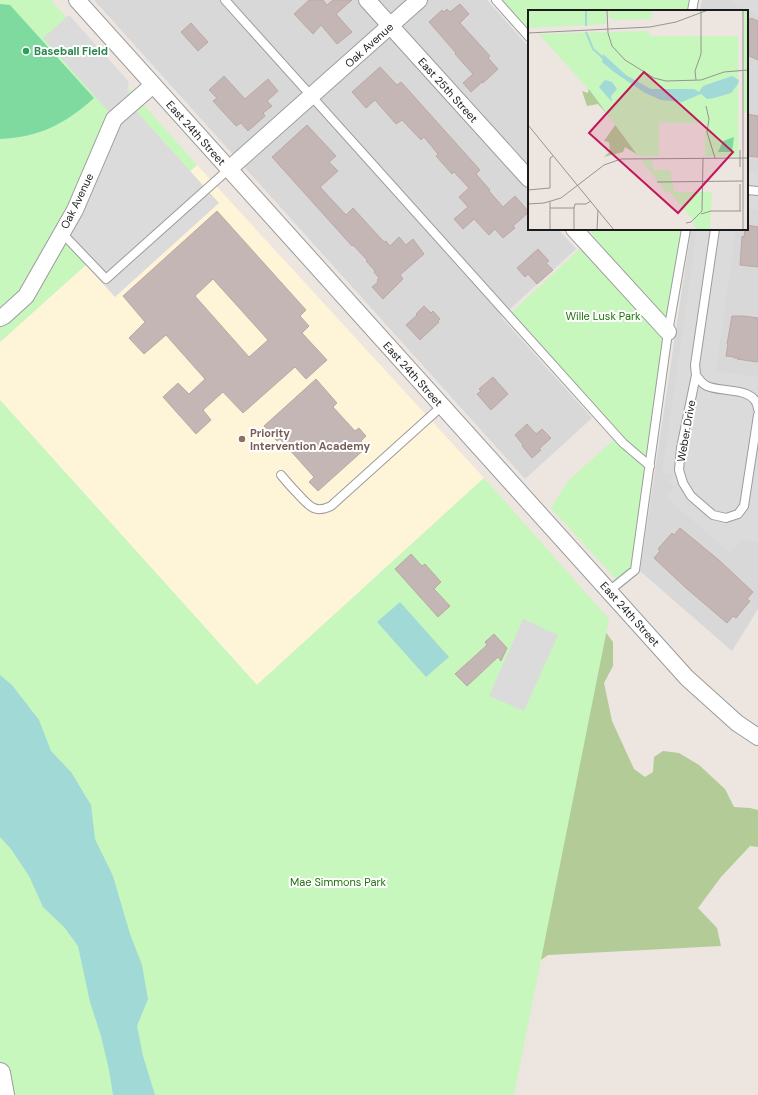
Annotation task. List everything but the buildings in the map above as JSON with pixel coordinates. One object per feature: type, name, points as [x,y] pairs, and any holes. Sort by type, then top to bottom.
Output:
[{"type":"street","name":"East 24th Street","points":[[77,0],[609,592],[692,682],[737,724],[758,737]]},
{"type":"street","name":"East 25th Street","points":[[367,0],[528,178]]},
{"type":"street","name":"Oak Avenue","points":[[229,169],[419,0]]},
{"type":"street","name":"Oak Avenue","points":[[0,318],[26,296],[75,210],[114,119],[153,85]]},
{"type":"street","points":[[575,230],[668,332]]},
{"type":"street","points":[[0,1073],[4,1095]]},
{"type":"lane","points":[[225,0],[622,443],[650,466]]},
{"type":"lane","points":[[496,0],[528,36]]},
{"type":"lane","points":[[692,10],[694,0]]},
{"type":"lane","points":[[62,233],[106,279],[229,169]]},
{"type":"lane","points":[[748,190],[758,191]]},
{"type":"lane","points":[[609,592],[635,570],[668,332],[686,230]]},
{"type":"lane","name":"Weber Drive","points":[[715,230],[695,365],[696,375],[681,448],[680,470],[683,483],[691,496],[713,515],[726,518],[738,514],[744,506],[758,415]]},
{"type":"lane","points":[[696,375],[707,387],[745,394],[753,397],[758,404],[758,409]]},
{"type":"lane","points":[[280,475],[310,507],[321,510],[327,508],[442,406]]},
{"type":"shaded area","points":[[94,0],[487,0],[528,46],[528,230],[559,230],[576,249],[501,317],[592,418],[525,479]]},
{"type":"shaded area","points":[[702,0],[758,0],[758,609],[732,651],[640,571],[691,230],[748,230],[748,10],[700,10]]},
{"type":"shaded area","points":[[734,0],[758,0],[758,15],[748,10],[732,4]]},
{"type":"shaded area","points":[[69,15],[129,82],[127,90],[130,94],[109,112],[43,38]]},
{"type":"shaded area","points":[[135,110],[219,203],[115,297],[66,243],[121,122]]},
{"type":"shaded area","name":"Priority Intervention Academy","points":[[197,165],[484,478],[257,685],[0,400],[0,342]]},
{"type":"shaded area","points":[[748,172],[758,173],[758,210],[748,209]]},
{"type":"shaded area","points":[[697,230],[736,230],[716,371],[758,377],[758,542],[742,540],[730,553],[666,497],[675,487],[669,481],[674,476],[662,474]]},
{"type":"shaded area","points":[[523,619],[558,635],[524,711],[489,696]]},
{"type":"green space","points":[[0,0],[51,0],[197,165],[0,342]]},
{"type":"green space","points":[[501,0],[689,0],[688,10],[528,10],[528,30]]},
{"type":"green space","name":"Baseball Field","points":[[0,4],[10,5],[94,98],[73,115],[51,128],[14,138],[0,139]]},
{"type":"green space","name":"Wille Lusk Park","points":[[589,230],[682,230],[633,565],[617,580],[551,508],[568,481],[620,434],[512,312],[594,236]]},
{"type":"green space","name":"Mae Simmons Park","points":[[0,400],[257,685],[484,478],[609,619],[514,1095],[0,1095]]},
{"type":"green space","points":[[601,626],[613,642],[613,666],[604,683],[612,721],[634,769],[645,777],[653,772],[654,757],[663,751],[679,753],[699,765],[725,789],[734,807],[758,810],[758,847],[750,846],[721,877],[698,908],[717,928],[721,946],[548,955],[529,968]]},
{"type":"water","points":[[400,602],[449,657],[426,677],[377,622]]},
{"type":"water","points":[[0,675],[12,685],[39,720],[51,751],[71,772],[91,805],[95,839],[113,876],[130,934],[142,965],[148,999],[137,1026],[143,1056],[155,1095],[113,1095],[109,1070],[101,1036],[90,1002],[78,946],[64,927],[43,907],[29,876],[11,849],[0,837]]},
{"type":"place","name":"Baseball Field","points":[[26,51]]},
{"type":"place","name":"Priority Intervention Academy","points":[[242,439]]}]
